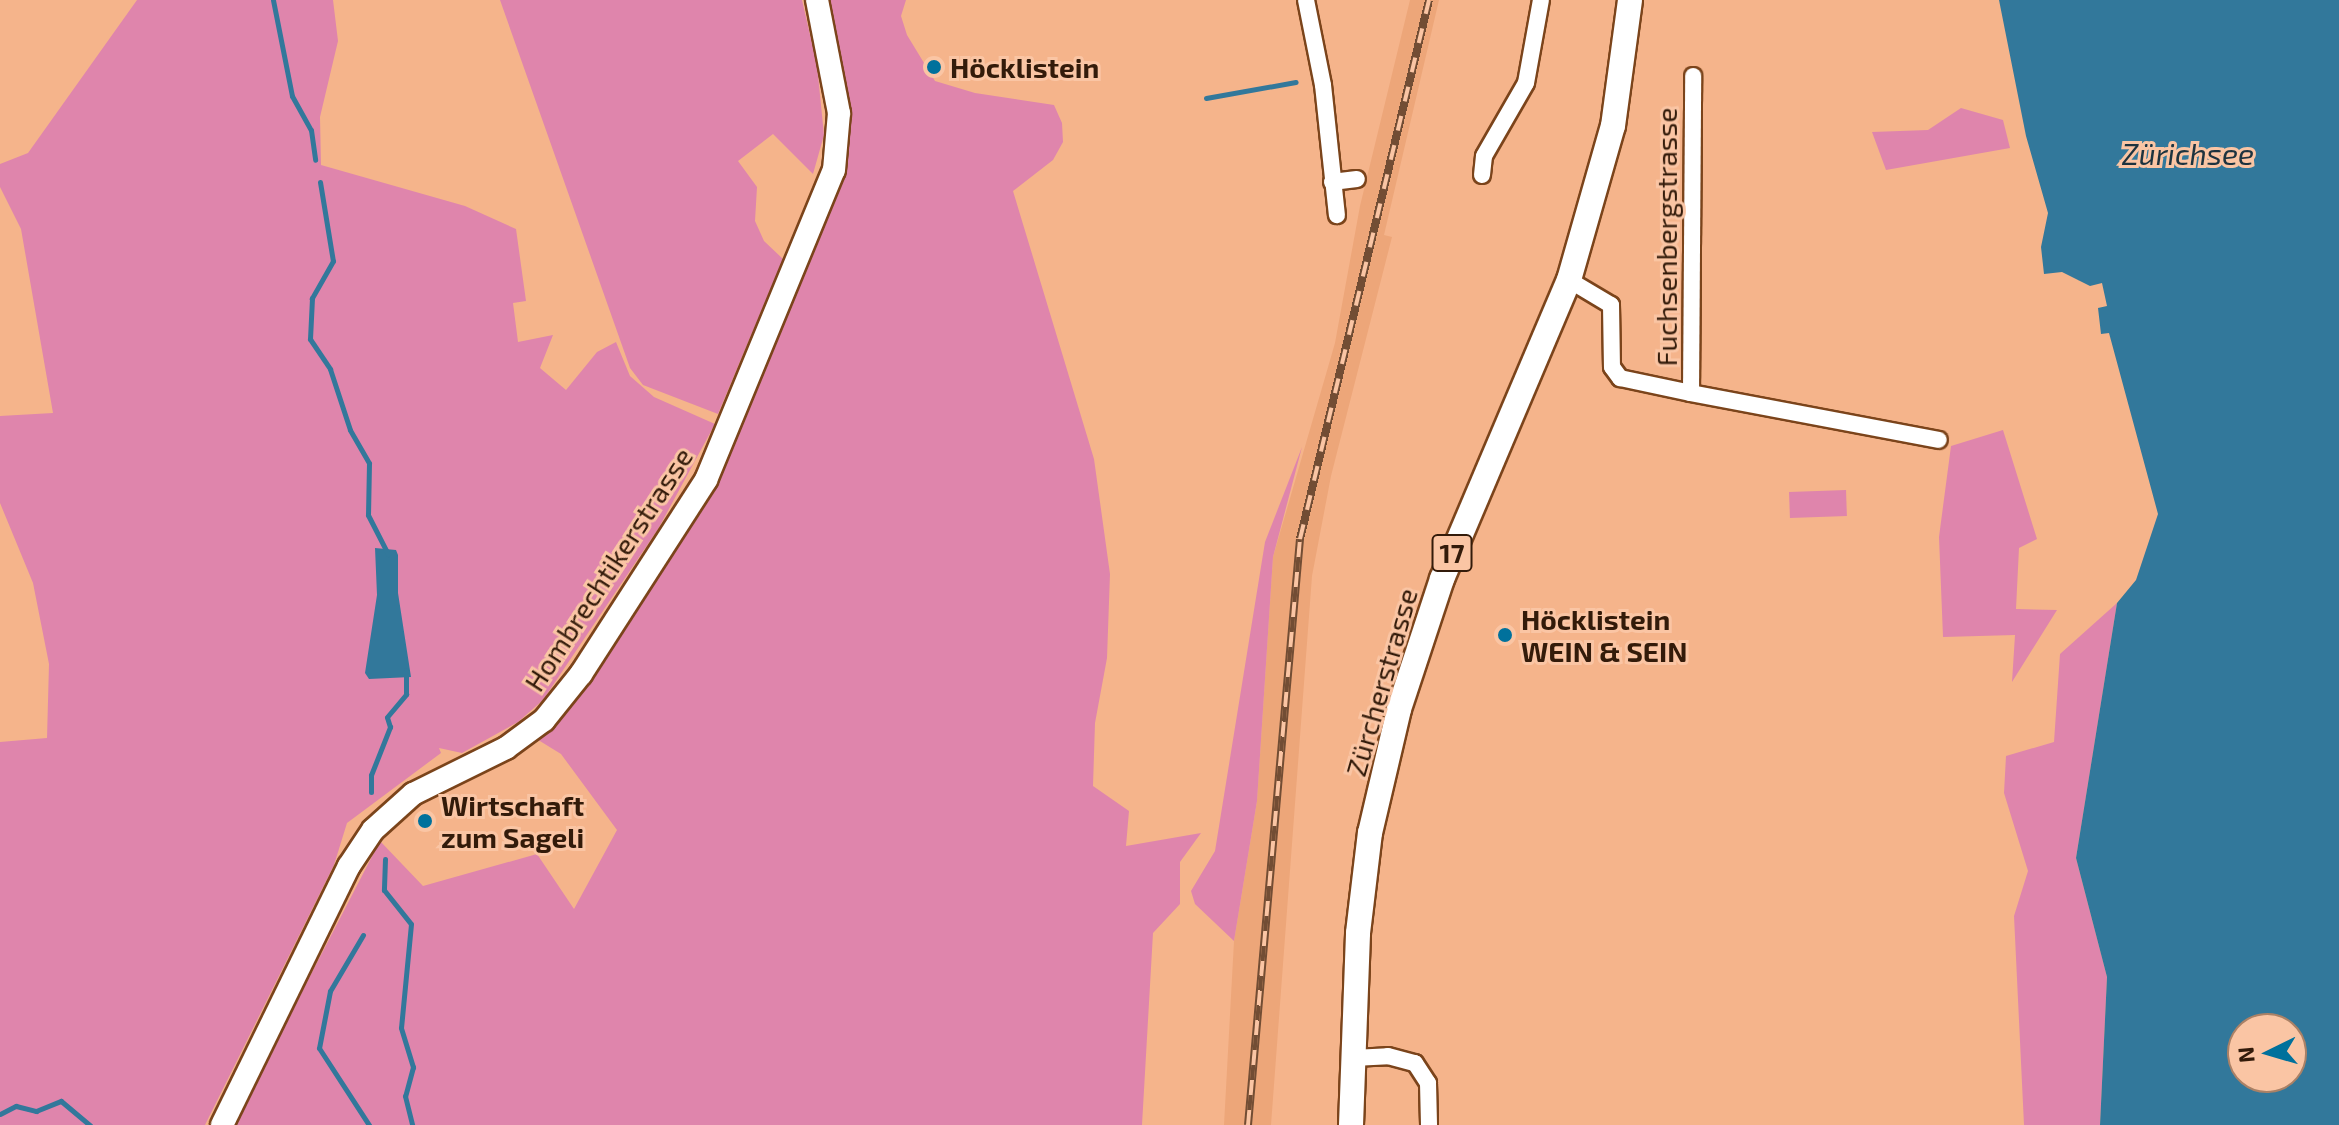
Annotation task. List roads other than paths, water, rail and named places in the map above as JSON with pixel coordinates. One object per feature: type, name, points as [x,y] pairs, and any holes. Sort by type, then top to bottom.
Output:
[{"type":"main road","name":"Zürcherstrasse","points":[[1351,1125],[1358,933],[1370,833],[1399,709],[1442,579],[1569,280],[1613,126],[1630,0]]},
{"type":"street","name":"Hombrechtikerstrasse","points":[[225,1118],[349,866],[373,830],[413,794],[506,748],[544,720],[581,674],[706,480],[834,170],[839,113],[817,0]]},
{"type":"street","points":[[1306,0],[1323,85],[1337,215]]},
{"type":"street","points":[[1482,175],[1484,156],[1526,83],[1541,0]]},
{"type":"street","name":"Fuchsenbergstrasse","points":[[1569,280],[1611,305],[1612,367],[1620,378],[1691,393],[1693,76]]},
{"type":"street","points":[[1332,182],[1357,179]]},
{"type":"street","points":[[1691,393],[1939,440]]},
{"type":"street","points":[[1353,1058],[1388,1056],[1415,1063],[1428,1083],[1429,1125]]},
{"type":"water","name":"Zürichsee","points":[[1999,0],[2339,0],[2339,1125],[2100,1125],[2107,977],[2076,858],[2117,603],[2136,580],[2158,514],[2109,333],[2101,334],[2098,308],[2107,306],[2102,283],[2090,286],[2062,272],[2044,274],[2041,247],[2048,213],[2026,136]]},
{"type":"water","points":[[375,548],[396,550],[398,555],[398,593],[411,677],[369,679],[365,673],[377,595]]},
{"type":"waterway","points":[[273,0],[292,96],[311,130],[315,160]]},
{"type":"waterway","points":[[1206,98],[1296,82]]},
{"type":"waterway","points":[[320,182],[333,261],[312,298],[310,339],[330,369],[350,430],[369,463],[368,515],[388,554]]},
{"type":"waterway","points":[[371,792],[371,775],[390,727],[387,717],[406,694],[406,670]]},
{"type":"waterway","points":[[385,859],[384,890],[411,924],[401,1028],[413,1067],[405,1096],[412,1125]]},
{"type":"waterway","points":[[363,935],[330,991],[319,1048],[369,1125]]},
{"type":"waterway","points":[[0,1114],[16,1106],[36,1111],[61,1101],[90,1125]]},
{"type":"railway","points":[[1248,1125],[1300,539],[1429,0]]},
{"type":"place","name":"Höcklistein","points":[[934,67]]},
{"type":"place","name":"Höcklistein WEIN & SEIN","points":[[1505,635]]},
{"type":"place","name":"Wirtschaft zum Sageli","points":[[425,821]]}]
